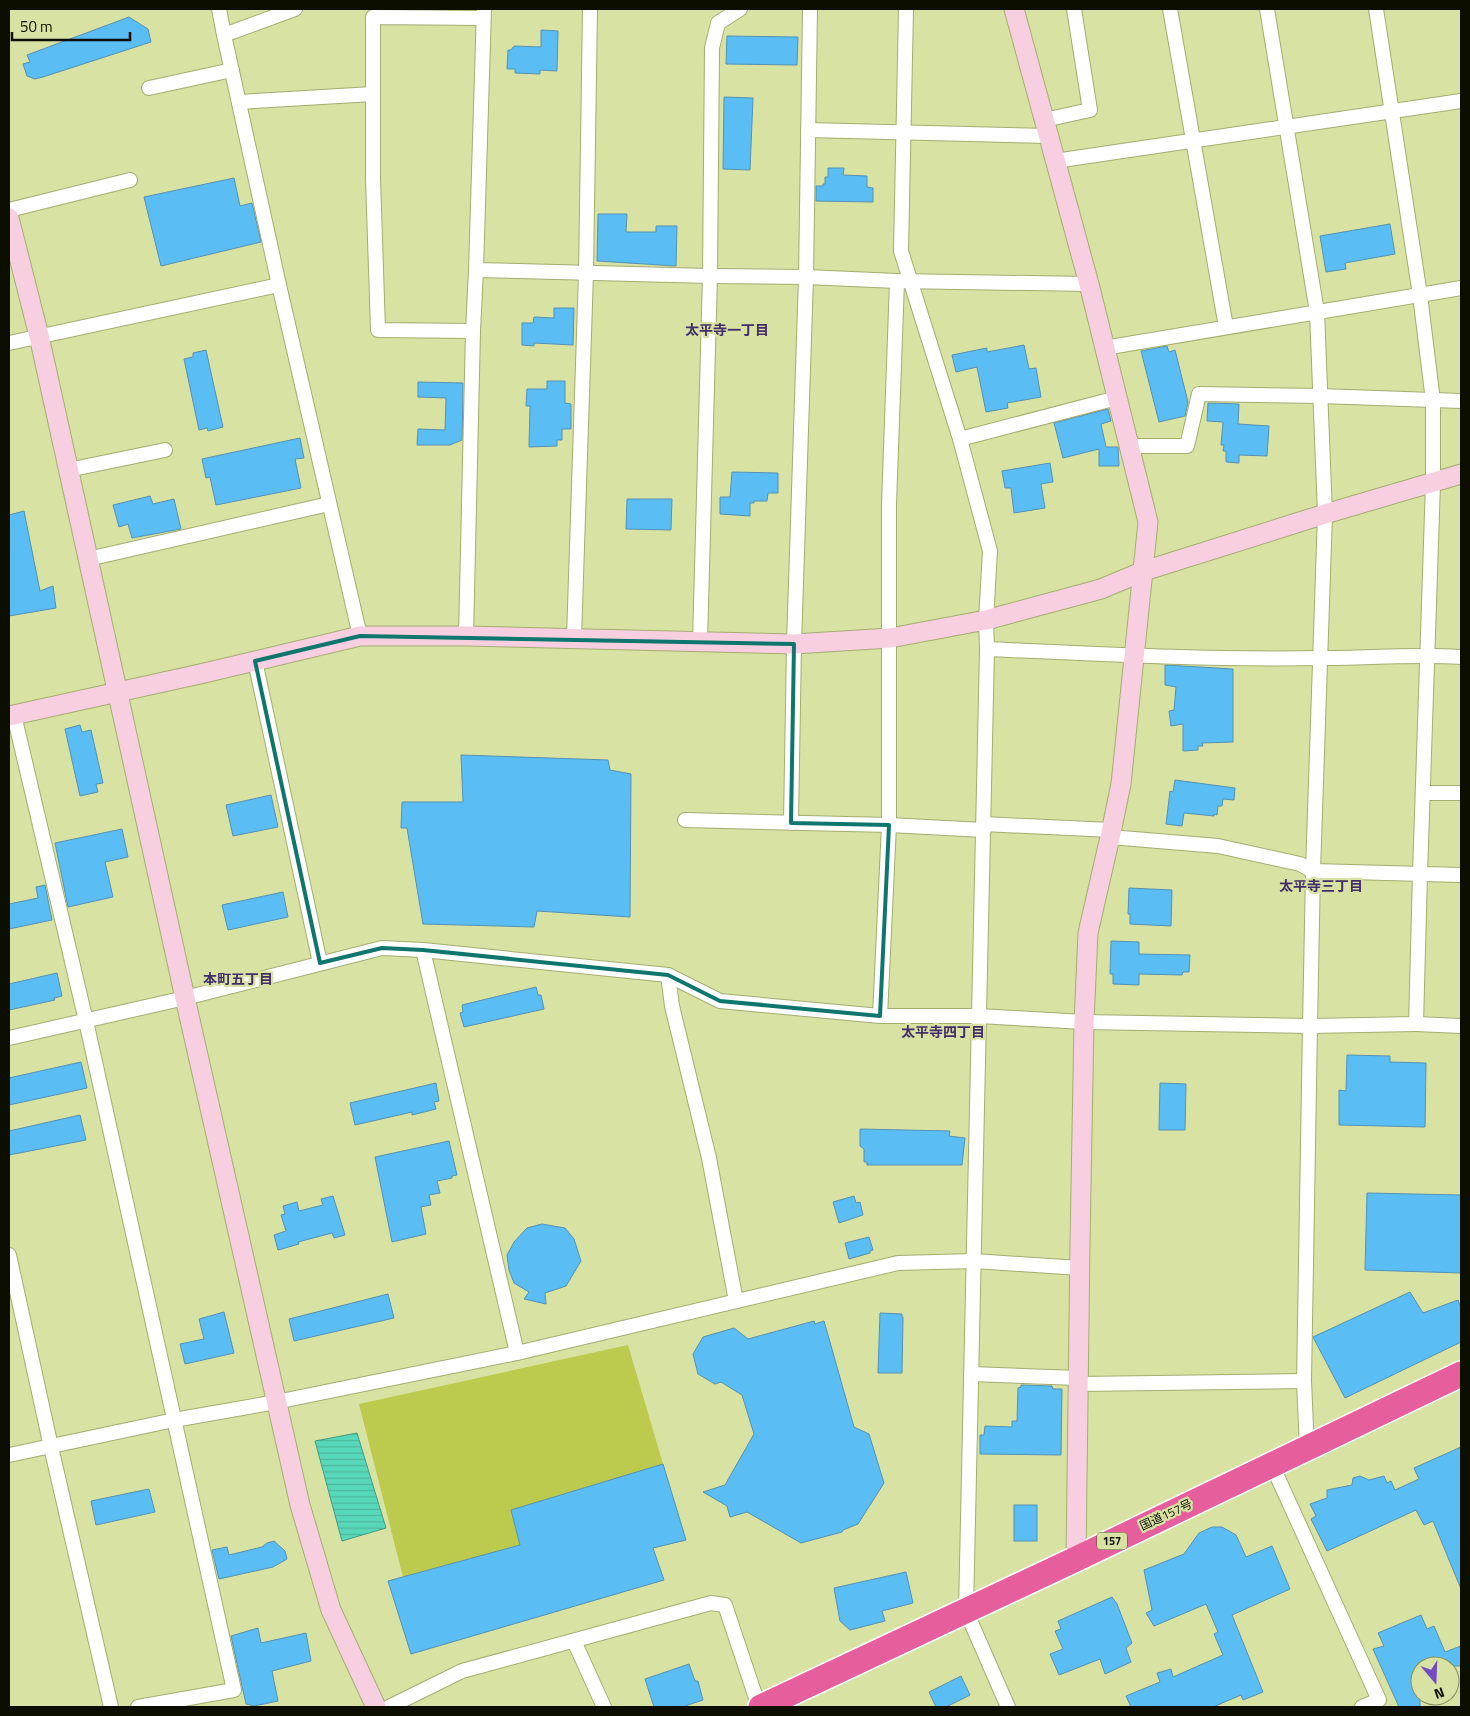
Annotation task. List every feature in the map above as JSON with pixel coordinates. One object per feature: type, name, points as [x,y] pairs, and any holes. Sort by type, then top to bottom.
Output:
[{"type":"highway","name":"国道157号","points":[[760,1707],[1076,1559],[1461,1374]]},
{"type":"street","points":[[219,9],[279,285],[360,636]]},
{"type":"street","points":[[224,35],[295,9]]},
{"type":"street","points":[[574,638],[586,273],[590,9]]},
{"type":"street","points":[[700,642],[710,276],[712,48],[718,23],[740,9]]},
{"type":"street","points":[[791,823],[794,644],[806,277],[810,9]]},
{"type":"street","points":[[880,1016],[889,824],[889,504],[904,281],[901,251],[906,9]]},
{"type":"street","points":[[1014,9],[1089,284],[1148,522],[1121,784],[1088,933],[1084,1022],[1076,1559]]},
{"type":"street","points":[[808,130],[904,132],[1046,128],[1090,110],[1074,9]]},
{"type":"street","points":[[1170,9],[1226,327]]},
{"type":"street","points":[[1267,9],[1317,312],[1325,514],[1313,872],[1310,1026],[1304,1382],[1307,1448]]},
{"type":"street","points":[[1376,9],[1420,295],[1433,401],[1433,483],[1426,655],[1416,1024]]},
{"type":"street","points":[[466,636],[483,14],[372,17],[373,178],[378,330],[473,331]]},
{"type":"street","points":[[149,88],[232,70]]},
{"type":"street","points":[[239,102],[373,94]]},
{"type":"street","points":[[1055,161],[1461,101]]},
{"type":"street","points":[[9,210],[130,180]]},
{"type":"street","points":[[9,218],[13,253],[39,336],[185,998],[300,1505],[331,1610],[376,1707]]},
{"type":"street","points":[[476,270],[1089,284]]},
{"type":"street","points":[[904,281],[960,439],[990,551],[986,620],[984,827],[966,1611],[1008,1707]]},
{"type":"street","points":[[9,343],[279,285]]},
{"type":"street","points":[[1104,348],[1461,288]]},
{"type":"street","points":[[1130,446],[1187,446],[1199,394],[1461,401]]},
{"type":"street","points":[[960,439],[1117,398]]},
{"type":"street","points":[[68,470],[165,450]]},
{"type":"street","points":[[138,1707],[234,1690],[86,1021],[11,716],[360,636],[466,636],[794,644],[890,638],[986,620],[1101,589],[1144,571],[1325,514],[1461,474]]},
{"type":"street","points":[[88,559],[329,504]]},
{"type":"street","points":[[987,649],[1134,656],[1321,658],[1426,655],[1461,657]]},
{"type":"street","points":[[255,661],[320,963]]},
{"type":"street","points":[[1423,793],[1461,793]]},
{"type":"street","points":[[685,820],[984,827],[1111,834],[1218,846],[1300,864],[1313,872],[1461,875]]},
{"type":"street","points":[[9,1038],[185,998],[320,963],[349,958],[382,948],[424,950],[668,975],[720,1001],[880,1016],[979,1016],[1084,1022],[1310,1026],[1416,1024],[1461,1026]]},
{"type":"street","points":[[424,950],[517,1353]]},
{"type":"street","points":[[668,975],[672,1006],[709,1158],[736,1301]]},
{"type":"street","points":[[9,1255],[111,1707]]},
{"type":"street","points":[[9,1455],[174,1420],[276,1402],[517,1353],[898,1263],[974,1261],[1080,1268]]},
{"type":"street","points":[[971,1374],[1078,1381],[1304,1382]]},
{"type":"street","points":[[1272,1465],[1379,1700],[1362,1707]]},
{"type":"street","points":[[389,1707],[462,1670],[711,1603],[724,1606],[760,1707]]},
{"type":"street","points":[[574,1641],[604,1707]]},
{"type":"highlighted area","points":[[360,636],[794,644],[791,823],[889,825],[880,1016],[720,1001],[668,975],[423,950],[382,948],[320,963],[255,661]]},
{"type":"green space","points":[[628,1345],[663,1464],[511,1510],[520,1545],[403,1577],[359,1404]]},
{"type":"water","points":[[357,1433],[386,1528],[342,1541],[315,1441]]},
{"type":"building","points":[[129,17],[148,29],[151,42],[43,77],[35,79],[27,76],[23,64],[30,62],[27,55]]},
{"type":"building","points":[[541,30],[558,31],[557,71],[540,70],[540,74],[515,73],[515,69],[507,69],[508,50],[511,50],[514,46],[541,47]]},
{"type":"building","points":[[727,36],[798,37],[797,65],[726,64]]},
{"type":"building","points":[[724,97],[753,98],[750,170],[723,169]]},
{"type":"building","points":[[828,168],[844,168],[843,175],[867,176],[867,187],[873,188],[873,202],[816,201],[816,186],[823,186],[825,184],[825,177],[828,177]]},
{"type":"building","points":[[234,178],[240,206],[252,203],[261,242],[161,266],[144,197]]},
{"type":"building","points":[[598,214],[627,214],[626,232],[656,232],[656,226],[677,226],[676,266],[597,261]]},
{"type":"building","points":[[1390,224],[1395,254],[1345,263],[1346,269],[1326,272],[1320,236]]},
{"type":"building","points":[[554,308],[574,308],[573,345],[534,343],[534,346],[522,345],[522,323],[533,323],[534,317],[554,318]]},
{"type":"building","points":[[1024,345],[1029,369],[1036,368],[1041,397],[1007,403],[1008,408],[986,412],[977,367],[956,372],[952,355],[987,348],[987,352]]},
{"type":"building","points":[[1167,346],[1169,352],[1175,350],[1188,402],[1185,416],[1159,422],[1141,351]]},
{"type":"building","points":[[206,350],[223,427],[208,431],[207,428],[199,430],[184,359],[193,357],[193,353]]},
{"type":"building","points":[[547,381],[565,381],[565,403],[571,404],[571,429],[562,429],[562,440],[557,440],[557,446],[529,447],[530,406],[526,406],[527,389],[547,389]]},
{"type":"building","points":[[418,382],[463,383],[462,440],[450,445],[417,445],[418,429],[445,430],[446,398],[418,397]]},
{"type":"building","points":[[1208,403],[1239,404],[1238,424],[1269,426],[1267,456],[1239,455],[1239,463],[1226,462],[1226,451],[1223,451],[1224,445],[1221,445],[1223,422],[1207,421]]},
{"type":"building","points":[[1108,409],[1111,421],[1101,424],[1106,447],[1118,447],[1119,466],[1099,466],[1099,449],[1063,458],[1054,423]]},
{"type":"building","points":[[300,438],[304,458],[295,459],[301,488],[216,505],[210,477],[206,478],[202,459]]},
{"type":"building","points":[[1050,463],[1053,482],[1041,484],[1045,508],[1014,513],[1011,488],[1005,488],[1002,471]]},
{"type":"building","points":[[732,472],[778,473],[778,493],[768,493],[767,501],[754,501],[754,503],[750,503],[750,516],[720,514],[720,497],[730,497]]},
{"type":"building","points":[[150,496],[153,504],[174,499],[181,529],[132,538],[128,524],[119,527],[113,505]]},
{"type":"building","points":[[627,499],[672,499],[671,530],[626,529]]},
{"type":"building","points":[[24,511],[40,591],[53,586],[56,608],[9,616],[9,515]]},
{"type":"building","points":[[1165,665],[1233,669],[1233,742],[1202,743],[1203,746],[1198,746],[1198,750],[1183,751],[1183,724],[1171,726],[1169,711],[1174,710],[1176,687],[1165,685]]},
{"type":"building","points":[[80,725],[82,732],[91,730],[103,783],[96,784],[98,792],[80,796],[65,729]]},
{"type":"building","points":[[461,755],[608,760],[610,770],[631,774],[630,917],[537,911],[534,927],[423,924],[407,828],[401,828],[402,802],[463,802]]},
{"type":"building","points":[[1175,780],[1235,788],[1234,800],[1223,799],[1222,806],[1218,806],[1217,815],[1184,813],[1182,826],[1166,824],[1170,791],[1173,792]]},
{"type":"building","points":[[271,795],[278,827],[233,836],[226,805]]},
{"type":"building","points":[[122,829],[128,857],[105,862],[113,897],[68,907],[55,843]]},
{"type":"building","points":[[45,885],[52,920],[9,929],[9,904],[38,898],[36,887]]},
{"type":"building","points":[[1129,888],[1172,890],[1171,926],[1130,924],[1130,914],[1128,914]]},
{"type":"building","points":[[283,892],[288,917],[228,930],[222,905]]},
{"type":"building","points":[[1111,941],[1139,942],[1139,954],[1190,955],[1189,972],[1183,972],[1182,975],[1139,974],[1139,985],[1113,984],[1113,974],[1110,974]]},
{"type":"building","points":[[57,973],[62,996],[54,998],[55,1000],[9,1010],[9,984]]},
{"type":"building","points":[[536,987],[538,995],[541,995],[544,1009],[464,1027],[460,1013],[463,1012],[462,1005]]},
{"type":"building","points":[[1347,1055],[1390,1056],[1390,1062],[1426,1063],[1425,1127],[1339,1125],[1339,1090],[1346,1091]]},
{"type":"building","points":[[81,1062],[87,1088],[9,1105],[9,1078]]},
{"type":"building","points":[[436,1083],[439,1101],[434,1102],[436,1109],[412,1115],[412,1112],[355,1125],[350,1103]]},
{"type":"building","points":[[1160,1083],[1186,1084],[1185,1130],[1159,1130]]},
{"type":"building","points":[[80,1115],[86,1140],[9,1155],[9,1131]]},
{"type":"building","points":[[860,1129],[950,1131],[949,1136],[965,1138],[962,1165],[867,1165],[867,1162],[864,1162],[864,1149],[860,1146]]},
{"type":"building","points":[[449,1141],[457,1175],[437,1181],[440,1193],[429,1195],[431,1205],[421,1207],[426,1234],[392,1242],[375,1157]]},
{"type":"building","points":[[1367,1193],[1461,1195],[1461,1273],[1365,1270]]},
{"type":"building","points":[[333,1196],[345,1235],[334,1238],[332,1233],[298,1242],[299,1244],[278,1250],[274,1235],[286,1231],[281,1215],[285,1214],[283,1206],[297,1202],[299,1211],[323,1205],[321,1199]]},
{"type":"building","points":[[854,1196],[856,1203],[860,1202],[863,1215],[839,1223],[833,1202]]},
{"type":"building","points":[[542,1224],[565,1228],[574,1239],[581,1261],[566,1286],[545,1293],[546,1304],[524,1299],[529,1292],[514,1283],[509,1270],[507,1255],[514,1242],[527,1228]]},
{"type":"building","points":[[869,1237],[873,1250],[870,1253],[849,1259],[845,1243]]},
{"type":"building","points":[[1410,1292],[1423,1313],[1458,1300],[1461,1308],[1461,1342],[1345,1398],[1313,1337]]},
{"type":"building","points":[[388,1294],[394,1318],[294,1341],[289,1319]]},
{"type":"building","points":[[224,1312],[234,1353],[185,1364],[180,1344],[204,1339],[199,1319]]},
{"type":"building","points":[[880,1313],[902,1314],[902,1373],[878,1373]]},
{"type":"building","points":[[814,1321],[815,1324],[824,1321],[854,1427],[869,1434],[884,1483],[858,1524],[842,1532],[801,1543],[747,1512],[730,1517],[727,1506],[703,1492],[725,1485],[754,1434],[742,1395],[721,1382],[715,1384],[698,1374],[693,1354],[703,1337],[734,1328],[748,1339]]},
{"type":"building","points":[[1021,1385],[1052,1386],[1053,1389],[1062,1389],[1061,1455],[980,1454],[980,1435],[984,1435],[985,1426],[1012,1427],[1012,1421],[1017,1421],[1018,1388]]},
{"type":"building","points":[[1461,1447],[1461,1589],[1433,1521],[1424,1525],[1416,1510],[1327,1551],[1311,1519],[1316,1516],[1310,1504],[1327,1498],[1327,1490],[1352,1485],[1353,1478],[1360,1476],[1369,1480],[1384,1476],[1387,1483],[1391,1481],[1395,1490],[1419,1479],[1414,1468]]},
{"type":"building","points":[[663,1464],[686,1540],[653,1548],[664,1580],[411,1654],[388,1581],[520,1545],[511,1510]]},
{"type":"building","points":[[149,1489],[155,1512],[96,1525],[91,1501]]},
{"type":"building","points":[[1014,1505],[1037,1505],[1037,1541],[1014,1541]]},
{"type":"building","points":[[1212,1527],[1222,1527],[1236,1535],[1246,1557],[1272,1546],[1290,1589],[1232,1615],[1263,1692],[1243,1700],[1241,1695],[1213,1707],[1131,1707],[1126,1696],[1160,1682],[1157,1673],[1171,1669],[1173,1677],[1223,1655],[1214,1634],[1218,1632],[1206,1604],[1154,1626],[1146,1613],[1152,1610],[1144,1570],[1184,1554],[1199,1533]]},
{"type":"building","points":[[274,1541],[285,1551],[287,1559],[273,1567],[219,1579],[212,1550],[227,1547],[229,1555],[262,1547]]},
{"type":"building","points":[[906,1572],[913,1603],[882,1611],[885,1621],[850,1630],[840,1621],[834,1588]]},
{"type":"building","points":[[1112,1597],[1117,1604],[1132,1643],[1126,1648],[1131,1662],[1105,1674],[1100,1659],[1059,1675],[1050,1654],[1063,1649],[1055,1631],[1061,1629],[1058,1621]]},
{"type":"building","points":[[1421,1615],[1427,1629],[1434,1626],[1445,1652],[1461,1646],[1461,1666],[1460,1656],[1410,1656],[1410,1706],[1420,1707],[1399,1707],[1373,1649],[1384,1646],[1378,1633]]},
{"type":"building","points":[[258,1628],[261,1643],[306,1633],[311,1661],[272,1671],[278,1701],[254,1706],[246,1704],[231,1636]]},
{"type":"building","points":[[689,1664],[695,1681],[698,1681],[703,1700],[682,1707],[654,1707],[645,1679]]},
{"type":"building","points":[[961,1676],[970,1695],[946,1707],[936,1707],[929,1692]]},
{"type":"district","name":"太平寺一丁目","points":[[727,330]]},
{"type":"district","name":"太平寺三丁目","points":[[1321,886]]},
{"type":"district","name":"本町五丁目","points":[[238,979]]},
{"type":"district","name":"太平寺四丁目","points":[[943,1032]]}]
